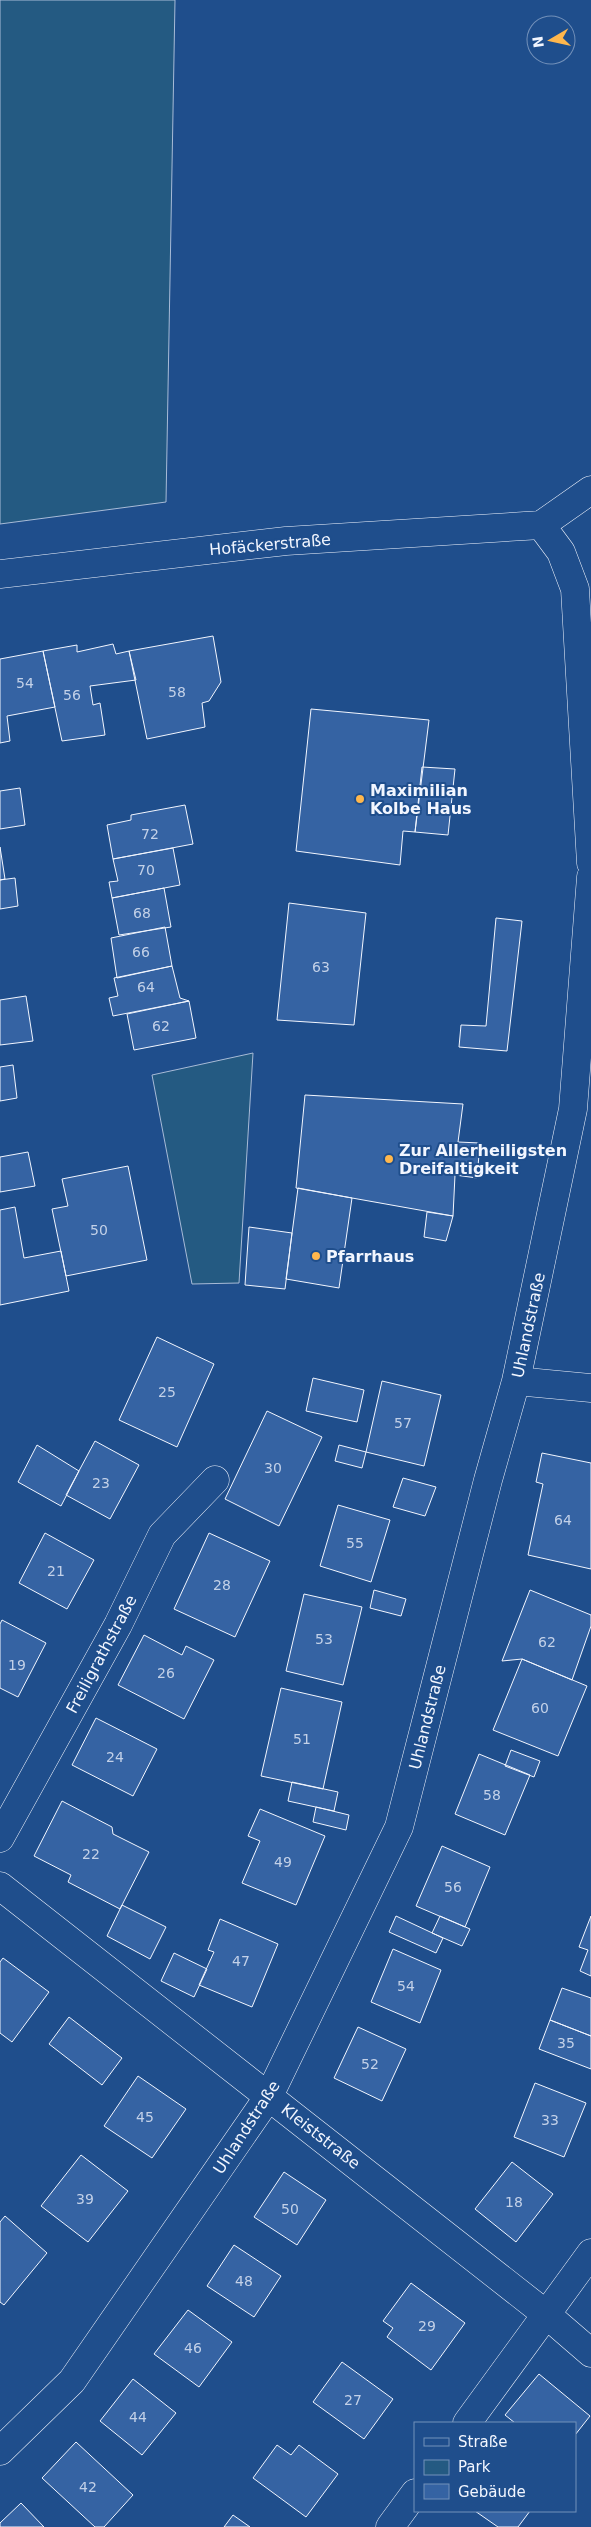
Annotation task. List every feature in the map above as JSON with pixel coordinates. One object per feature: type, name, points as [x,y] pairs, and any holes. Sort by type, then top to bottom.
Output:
[{"type":"street","points":[[591,490],[541,525],[560,552],[575,588],[591,863]]},
{"type":"street","name":"Hofäckerstraße","points":[[0,574],[286,541],[541,525]]},
{"type":"street","name":"Uhlandstraße","points":[[0,2451],[72,2381],[269,2096],[399,1827],[488,1480],[516,1381],[573,1109],[591,877]]},
{"type":"street","points":[[516,1381],[591,1388]]},
{"type":"street","name":"Freiligrathstraße","points":[[0,1838],[118,1625],[162,1535],[214,1480]]},
{"type":"street","name":"Kleiststraße","points":[[0,1886],[547,2315],[591,2353]]},
{"type":"street","points":[[468,2422],[591,2253]]},
{"type":"street","points":[[390,2527],[414,2494]]},
{"type":"green space","points":[[0,0],[175,0],[166,502],[0,524]]},
{"type":"green space","points":[[253,1053],[239,1283],[192,1284],[152,1075]]},
{"type":"building","points":[[213,636],[221,682],[209,701],[202,703],[205,727],[147,739],[129,651]]},
{"type":"building","points":[[113,644],[116,654],[129,651],[136,680],[90,686],[93,705],[100,703],[105,735],[62,741],[43,651],[77,645],[77,652]]},
{"type":"building","points":[[43,651],[55,707],[7,716],[10,741],[0,743],[0,659]]},
{"type":"building","name":"Maximilian Kolbe Haus","points":[[311,709],[429,720],[415,832],[403,831],[400,865],[296,851]]},
{"type":"building","points":[[422,767],[455,769],[448,835],[415,832]]},
{"type":"building","points":[[20,788],[25,825],[0,829],[0,791]]},
{"type":"building","points":[[185,805],[193,844],[113,859],[107,825],[131,820],[131,815]]},
{"type":"building","points":[[0,847],[5,879],[0,880]]},
{"type":"building","points":[[173,848],[180,885],[112,898],[109,882],[118,881],[113,859]]},
{"type":"building","points":[[15,878],[18,906],[0,909],[0,880]]},
{"type":"building","points":[[164,888],[171,927],[119,935],[112,898]]},
{"type":"building","points":[[289,903],[366,913],[354,1025],[277,1020]]},
{"type":"building","points":[[496,918],[522,921],[507,1051],[459,1047],[461,1025],[486,1026]]},
{"type":"building","points":[[165,927],[172,966],[117,978],[111,938]]},
{"type":"building","points":[[172,966],[180,998],[189,1001],[113,1016],[109,998],[118,996],[114,978]]},
{"type":"building","points":[[26,996],[33,1041],[0,1045],[0,1000]]},
{"type":"building","points":[[189,1001],[196,1038],[134,1050],[127,1014]]},
{"type":"building","points":[[13,1065],[17,1098],[0,1101],[0,1067]]},
{"type":"building","name":"Zur Allerheiligsten Dreifaltigkeit","points":[[305,1095],[463,1104],[458,1142],[480,1143],[477,1178],[455,1175],[453,1216],[296,1188]]},
{"type":"building","points":[[28,1152],[35,1186],[0,1192],[0,1157]]},
{"type":"building","points":[[128,1166],[147,1260],[66,1276],[52,1209],[68,1206],[62,1179]]},
{"type":"building","name":"Pfarrhaus","points":[[298,1188],[352,1198],[339,1288],[286,1279]]},
{"type":"building","points":[[15,1207],[24,1258],[61,1251],[69,1291],[0,1305],[0,1210]]},
{"type":"building","points":[[427,1212],[453,1216],[446,1241],[424,1237]]},
{"type":"building","points":[[249,1227],[292,1233],[285,1289],[245,1285]]},
{"type":"building","points":[[157,1337],[214,1364],[177,1447],[119,1420]]},
{"type":"building","points":[[313,1378],[364,1390],[357,1422],[306,1411]]},
{"type":"building","points":[[382,1381],[441,1395],[424,1466],[366,1452]]},
{"type":"building","points":[[267,1411],[322,1437],[279,1526],[225,1499]]},
{"type":"building","points":[[95,1441],[139,1465],[110,1519],[66,1495]]},
{"type":"building","points":[[37,1445],[79,1471],[61,1506],[18,1482]]},
{"type":"building","points":[[339,1445],[366,1452],[362,1468],[335,1461]]},
{"type":"building","points":[[542,1453],[591,1463],[591,1569],[528,1555],[543,1484],[536,1482]]},
{"type":"building","points":[[403,1478],[436,1487],[425,1516],[393,1507]]},
{"type":"building","points":[[338,1505],[390,1520],[371,1582],[320,1566]]},
{"type":"building","points":[[45,1533],[94,1560],[67,1609],[19,1583]]},
{"type":"building","points":[[209,1533],[270,1561],[235,1637],[174,1609]]},
{"type":"building","points":[[374,1590],[406,1599],[401,1616],[370,1608]]},
{"type":"building","points":[[530,1590],[591,1615],[591,1626],[572,1680],[522,1659],[502,1661]]},
{"type":"building","points":[[304,1594],[362,1607],[343,1685],[286,1671]]},
{"type":"building","points":[[2,1620],[46,1643],[18,1697],[0,1688],[0,1624]]},
{"type":"building","points":[[144,1635],[182,1655],[186,1646],[214,1660],[184,1719],[118,1685]]},
{"type":"building","points":[[522,1659],[587,1686],[558,1756],[493,1730]]},
{"type":"building","points":[[281,1688],[342,1702],[323,1789],[261,1776]]},
{"type":"building","points":[[96,1718],[157,1749],[133,1796],[72,1765]]},
{"type":"building","points":[[511,1750],[540,1761],[534,1777],[505,1766]]},
{"type":"building","points":[[479,1754],[530,1775],[505,1835],[455,1814]]},
{"type":"building","points":[[292,1782],[338,1792],[334,1811],[288,1801]]},
{"type":"building","points":[[62,1801],[112,1827],[113,1834],[149,1852],[120,1909],[68,1882],[71,1875],[34,1856]]},
{"type":"building","points":[[316,1807],[349,1815],[346,1830],[313,1822]]},
{"type":"building","points":[[260,1809],[325,1836],[296,1905],[242,1883],[260,1841],[248,1836]]},
{"type":"building","points":[[442,1846],[490,1867],[465,1927],[416,1906]]},
{"type":"building","points":[[122,1905],[166,1927],[150,1959],[107,1936]]},
{"type":"building","points":[[396,1916],[443,1938],[436,1953],[389,1932]]},
{"type":"building","points":[[440,1916],[470,1929],[462,1946],[432,1933]]},
{"type":"building","points":[[591,1916],[591,1976],[580,1971],[588,1950],[579,1947]]},
{"type":"building","points":[[220,1919],[278,1944],[252,2007],[199,1985],[214,1952],[208,1950]]},
{"type":"building","points":[[393,1949],[441,1970],[420,2023],[371,2002]]},
{"type":"building","points":[[174,1953],[207,1969],[194,1997],[161,1981]]},
{"type":"building","points":[[3,1958],[49,1992],[12,2042],[0,2033],[0,1962]]},
{"type":"building","points":[[562,1988],[591,1998],[591,2036],[550,2020]]},
{"type":"building","points":[[69,2017],[122,2058],[102,2085],[49,2044]]},
{"type":"building","points":[[550,2020],[591,2036],[591,2069],[539,2049]]},
{"type":"building","points":[[358,2027],[406,2049],[382,2101],[334,2078]]},
{"type":"building","points":[[138,2076],[186,2109],[152,2158],[104,2126]]},
{"type":"building","points":[[535,2083],[586,2103],[564,2157],[514,2137]]},
{"type":"building","points":[[81,2155],[128,2191],[88,2242],[41,2206]]},
{"type":"building","points":[[512,2162],[553,2194],[516,2242],[475,2209]]},
{"type":"building","points":[[284,2172],[326,2200],[297,2245],[254,2217]]},
{"type":"building","points":[[5,2216],[47,2253],[4,2305],[0,2302],[0,2222]]},
{"type":"building","points":[[234,2245],[281,2276],[254,2317],[207,2286]]},
{"type":"building","points":[[411,2283],[465,2323],[431,2370],[387,2337],[393,2328],[383,2321]]},
{"type":"building","points":[[188,2310],[232,2342],[199,2387],[154,2354]]},
{"type":"building","points":[[342,2362],[393,2399],[364,2439],[313,2402]]},
{"type":"building","points":[[539,2374],[590,2416],[576,2434],[576,2422],[514,2422],[505,2415]]},
{"type":"building","points":[[133,2379],[176,2413],[142,2455],[100,2421]]},
{"type":"building","points":[[76,2442],[133,2495],[104,2527],[95,2527],[42,2478]]},
{"type":"building","points":[[277,2445],[291,2455],[299,2445],[338,2474],[306,2517],[253,2478]]},
{"type":"building","points":[[21,2503],[44,2527],[0,2527],[0,2523]]},
{"type":"building","points":[[476,2512],[529,2512],[518,2527],[498,2527]]},
{"type":"building","points":[[233,2515],[250,2527],[224,2527]]},
{"type":"place","name":"Maximilian Kolbe Haus","points":[[360,799]]},
{"type":"place","name":"Zur Allerheiligsten Dreifaltigkeit","points":[[389,1159]]},
{"type":"place","name":"Pfarrhaus","points":[[316,1256]]}]
